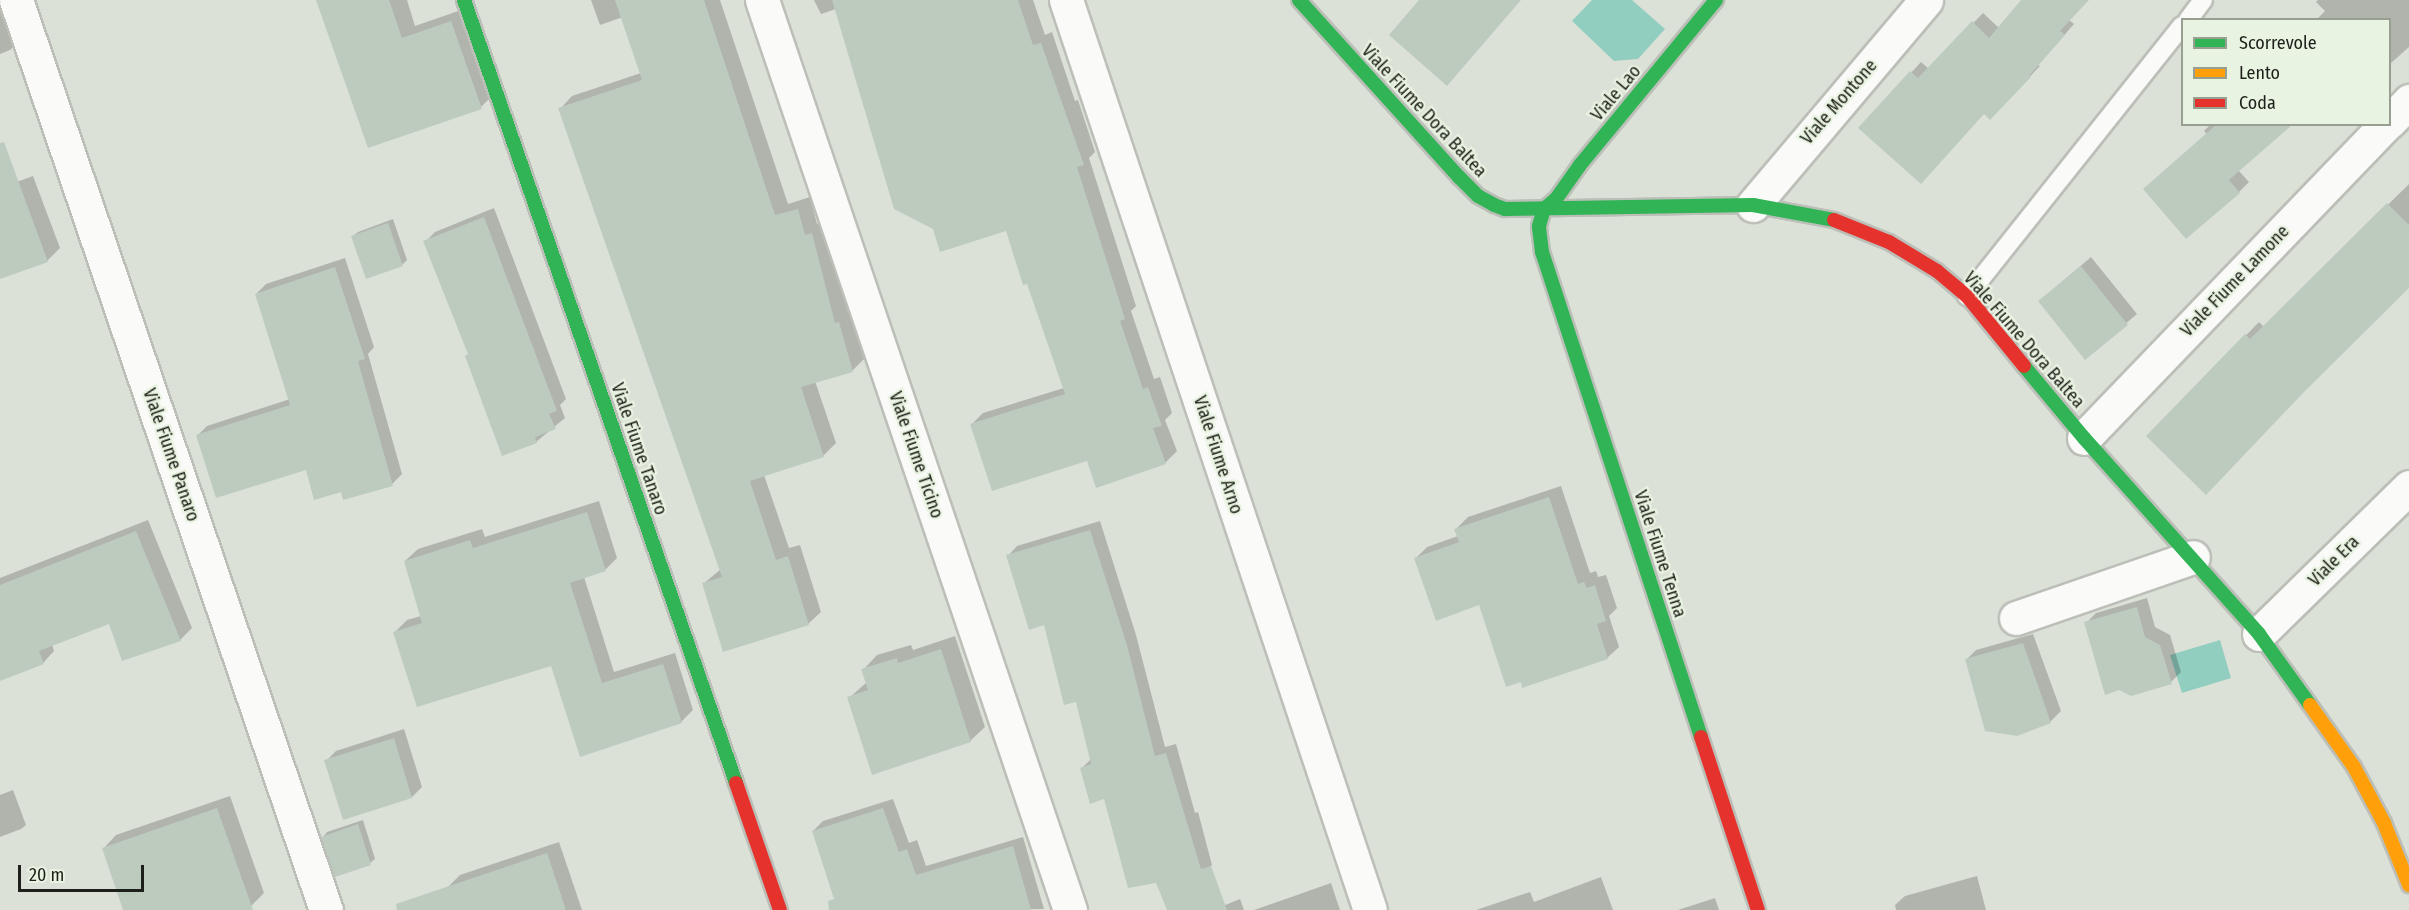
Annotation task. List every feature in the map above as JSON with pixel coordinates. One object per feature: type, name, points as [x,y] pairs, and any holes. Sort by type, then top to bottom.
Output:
[{"type":"street","name":"Viale Fiume Panaro","points":[[16,0],[326,910]]},
{"type":"street","name":"Viale Fiume Tanaro","points":[[464,0],[780,910]]},
{"type":"street","name":"Viale Fiume Ticino","points":[[762,0],[1070,910]]},
{"type":"street","name":"Viale Fiume Arno","points":[[1066,0],[1370,910]]},
{"type":"street","name":"Viale Fiume Dora Baltea","points":[[1299,0],[1479,196],[1505,209],[1753,205],[1835,220],[1889,242],[1937,271],[1967,296],[2084,438],[2193,557],[2259,634],[2354,767],[2384,823],[2409,885]]},
{"type":"street","name":"Viale Lao","points":[[1544,209],[1556,199],[1580,165],[1716,0]]},
{"type":"street","name":"Viale Montone","points":[[1753,205],[1926,0]]},
{"type":"street","points":[[2391,120],[2409,101]]},
{"type":"street","name":"Viale Fiume Lamone","points":[[2084,438],[2384,126]]},
{"type":"street","name":"Viale Fiume Tenna","points":[[1544,209],[1539,226],[1542,252],[1758,910]]},
{"type":"street","name":"Viale Era","points":[[2259,634],[2409,487]]},
{"type":"street","points":[[2016,618],[2193,557]]},
{"type":"lane","points":[[2190,18],[2203,0]]},
{"type":"lane","points":[[1967,296],[2181,27]]},
{"type":"water","points":[[1592,0],[1632,0],[1665,29],[1638,59],[1614,61],[1572,21]]},
{"type":"water","points":[[2220,640],[2231,678],[2182,693],[2170,655]]},
{"type":"building","points":[[316,0],[389,0],[402,38],[451,21],[482,109],[368,148]]},
{"type":"building","points":[[615,0],[704,0],[775,215],[798,209],[805,235],[812,233],[835,323],[839,322],[853,372],[801,387],[824,457],[750,481],[776,560],[788,556],[809,625],[723,652],[702,583],[722,577],[558,108],[642,80]]},
{"type":"building","points":[[832,0],[1018,0],[1033,45],[1041,43],[1084,165],[1077,167],[1125,319],[1120,321],[1143,389],[1148,387],[1162,426],[1153,428],[1166,464],[1096,488],[1087,461],[992,491],[970,424],[1065,394],[1027,284],[1023,285],[1006,231],[940,252],[933,229],[894,209]]},
{"type":"building","points":[[1419,0],[1521,0],[1447,86],[1389,35]]},
{"type":"building","points":[[2021,0],[2089,0],[2060,31],[2065,35],[2029,76],[2031,77],[1990,120],[1984,114],[1921,184],[1858,128],[1910,71],[1918,78],[1972,21],[1989,38]]},
{"type":"building","points":[[2215,126],[2291,126],[2229,180],[2240,193],[2186,239],[2143,189]]},
{"type":"building","points":[[4,142],[48,262],[0,279],[0,143]]},
{"type":"building","points":[[2387,203],[2409,225],[2409,288],[2304,392],[2206,495],[2146,436],[2245,334],[2250,339]]},
{"type":"building","points":[[484,217],[557,411],[549,414],[556,429],[535,437],[537,443],[502,456],[465,356],[468,354],[423,241]]},
{"type":"building","points":[[388,223],[403,266],[366,279],[351,236]]},
{"type":"building","points":[[2081,266],[2128,325],[2085,360],[2038,301]]},
{"type":"building","points":[[335,267],[365,359],[358,361],[393,486],[343,500],[341,492],[314,500],[306,470],[216,498],[196,435],[290,405],[255,294]]},
{"type":"building","points":[[1549,497],[1578,584],[1584,582],[1587,588],[1595,585],[1606,621],[1597,624],[1608,659],[1522,688],[1521,682],[1506,687],[1479,605],[1436,621],[1414,558],[1459,542],[1454,529]]},
{"type":"building","points":[[587,512],[606,571],[570,583],[602,683],[663,664],[682,723],[580,757],[551,666],[417,707],[393,632],[422,623],[404,561],[470,540],[473,548]]},
{"type":"building","points":[[1090,530],[1127,645],[1155,756],[1166,753],[1201,869],[1211,866],[1227,910],[1167,910],[1156,883],[1128,888],[1104,799],[1090,804],[1080,768],[1091,764],[1076,702],[1064,705],[1044,625],[1029,630],[1006,555]]},
{"type":"building","points":[[136,531],[181,641],[122,661],[109,624],[39,651],[44,664],[0,681],[0,585]]},
{"type":"building","points":[[2137,607],[2145,637],[2160,645],[2172,684],[2131,696],[2119,690],[2105,695],[2084,622]]},
{"type":"building","points":[[2023,643],[2051,723],[2017,736],[1985,731],[1965,659]]},
{"type":"building","points":[[941,649],[971,742],[872,775],[847,697],[868,690],[861,669],[897,658],[898,663]]},
{"type":"building","points":[[394,738],[412,798],[343,820],[324,760]]},
{"type":"building","points":[[217,808],[253,910],[123,910],[102,848]]},
{"type":"building","points":[[883,808],[899,852],[907,849],[916,875],[1013,846],[1031,910],[829,910],[828,901],[834,899],[812,831]]},
{"type":"building","points":[[358,824],[371,865],[335,877],[321,837]]},
{"type":"building","points":[[547,853],[566,910],[397,910],[396,904]]},
{"type":"traffic: fast","points":[[464,0],[736,783]]},
{"type":"traffic: fast","points":[[1299,0],[1459,177],[1478,196],[1494,205],[1505,209],[1753,205],[1834,220]]},
{"type":"traffic: fast","points":[[1701,737],[1542,252],[1539,226],[1544,209],[1556,199],[1580,165],[1716,0]]},
{"type":"traffic: fast","points":[[2024,366],[2084,438],[2259,634],[2310,705]]},
{"type":"traffic: slow","points":[[2310,705],[2354,767],[2384,823],[2409,885]]},
{"type":"traffic: jam","points":[[1834,220],[1889,242],[1937,271],[1967,296],[2024,366]]},
{"type":"traffic: jam","points":[[1701,737],[1758,910]]},
{"type":"traffic: jam","points":[[736,783],[780,910]]}]
